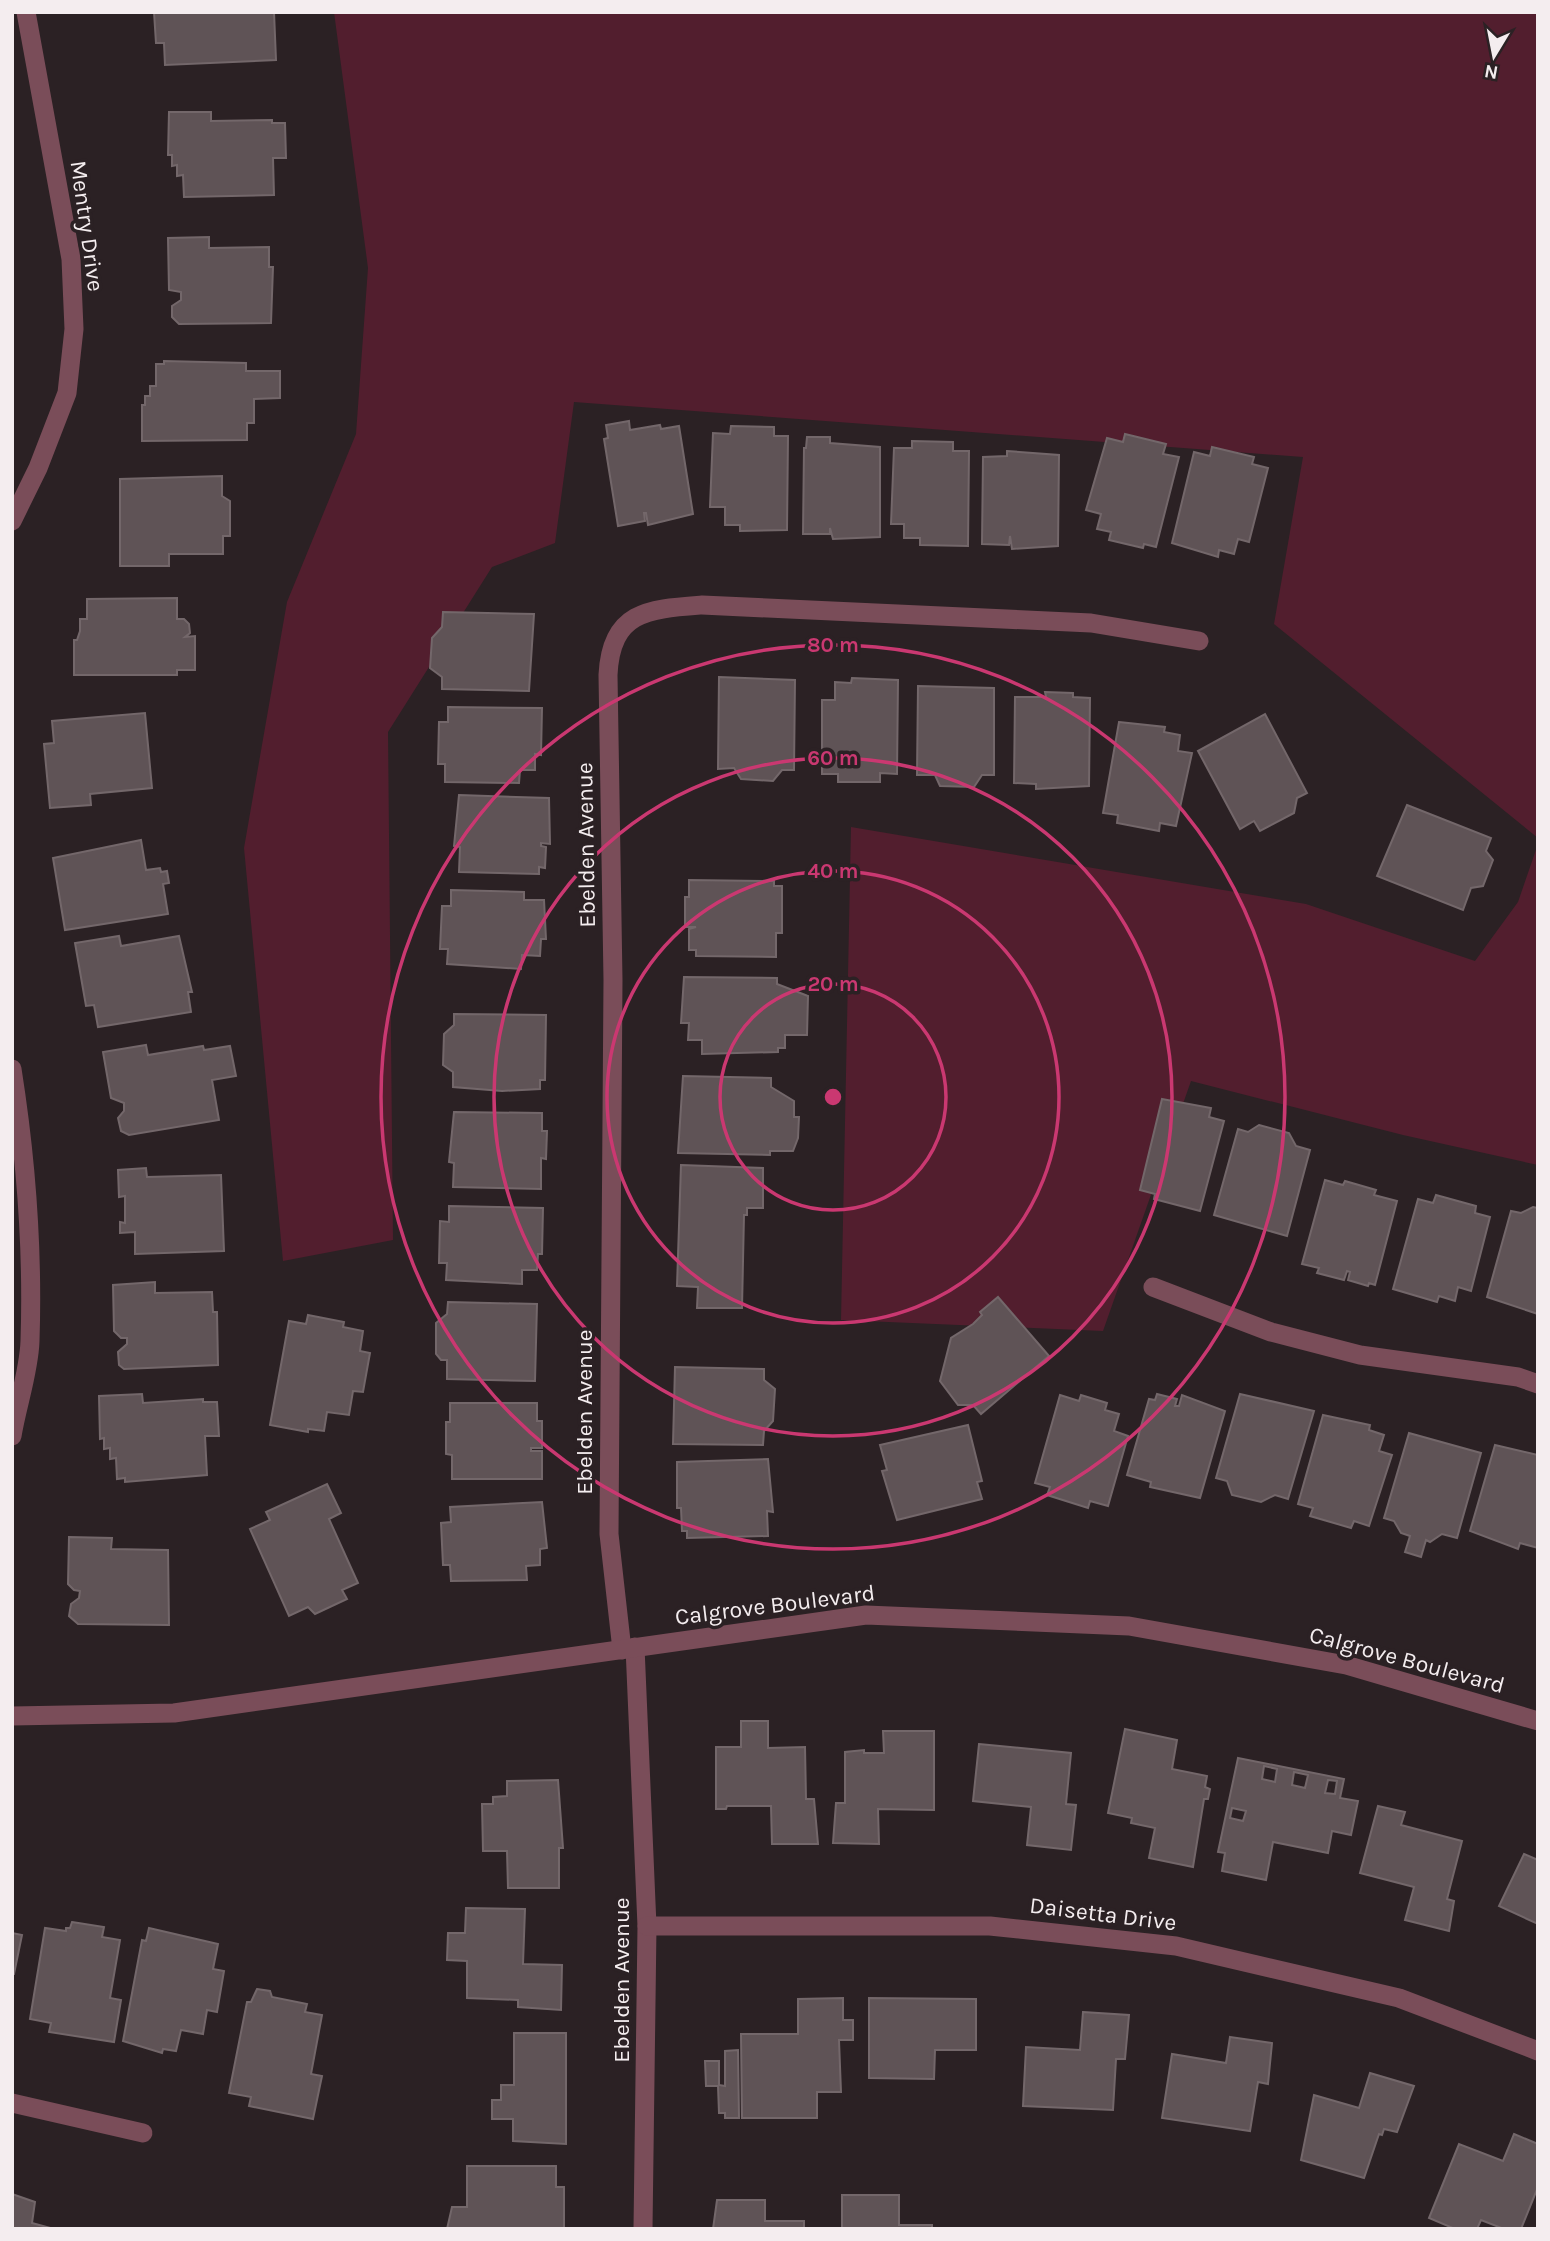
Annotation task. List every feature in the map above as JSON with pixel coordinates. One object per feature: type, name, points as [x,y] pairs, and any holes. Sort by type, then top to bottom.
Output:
[{"type":"street","name":"Mentry Drive","points":[[12,521],[38,468],[67,393],[74,329],[71,259],[26,12]]},
{"type":"street","name":"Ebelden Avenue","points":[[643,2229],[647,1926],[629,1649],[609,1534],[608,1354],[613,980],[608,655],[619,630],[635,615],[661,608],[702,605],[1091,623],[1199,641]]},
{"type":"street","points":[[12,1069],[20,1119],[28,1230],[30,1344],[12,1436]]},
{"type":"street","points":[[1153,1287],[1271,1332],[1360,1355],[1518,1377],[1538,1384]]},
{"type":"street","name":"Calgrove Boulevard","points":[[12,1716],[174,1713],[866,1615],[1129,1626],[1346,1665],[1538,1721]]},
{"type":"street","name":"Daisetta Drive","points":[[647,1926],[990,1926],[1176,1946],[1399,1998],[1538,2052]]},
{"type":"street","points":[[12,2103],[143,2133]]},
{"type":"shaded area","points":[[334,12],[1538,12],[1538,838],[1274,624],[1303,457],[574,402],[555,543],[492,567],[388,732],[393,1240],[283,1261],[244,848],[287,602],[356,434],[368,268]]},
{"type":"shaded area","points":[[851,827],[1306,904],[1475,961],[1518,902],[1538,844],[1538,1165],[1403,1135],[1191,1081],[1103,1331],[841,1320]]},
{"type":"building","points":[[154,12],[274,12],[276,60],[165,65],[164,43],[156,43]]},
{"type":"building","points":[[169,112],[211,112],[211,121],[272,120],[272,123],[285,123],[286,158],[273,158],[274,195],[184,197],[183,175],[177,176],[177,165],[172,166],[172,155],[168,155]]},
{"type":"building","points":[[209,237],[209,248],[269,247],[269,267],[273,267],[271,323],[179,324],[172,317],[172,306],[181,300],[181,292],[169,290],[168,238]]},
{"type":"building","points":[[164,361],[246,363],[246,371],[280,371],[280,398],[254,399],[254,423],[247,423],[247,440],[142,441],[142,405],[145,405],[145,396],[150,396],[150,386],[156,386],[156,364],[164,364]]},
{"type":"building","points":[[629,421],[630,430],[660,425],[661,429],[679,426],[693,514],[648,525],[644,513],[645,521],[618,526],[604,439],[608,438],[606,425]]},
{"type":"building","points":[[731,426],[774,427],[774,436],[788,436],[787,530],[740,531],[740,525],[725,525],[725,507],[710,507],[713,433],[730,434]]},
{"type":"building","points":[[1125,434],[1166,444],[1163,454],[1179,457],[1156,547],[1144,544],[1143,548],[1109,540],[1111,532],[1097,529],[1101,514],[1086,510],[1107,438],[1123,442]]},
{"type":"building","points":[[807,437],[830,437],[830,443],[880,447],[880,537],[833,539],[830,528],[830,534],[803,534],[804,448]]},
{"type":"building","points":[[912,441],[953,442],[953,451],[969,451],[968,546],[920,545],[920,538],[904,538],[904,524],[891,524],[894,448],[912,448]]},
{"type":"building","points":[[1212,447],[1254,457],[1252,464],[1268,468],[1249,542],[1238,539],[1234,554],[1219,550],[1218,557],[1172,543],[1194,452],[1210,456]]},
{"type":"building","points":[[1007,451],[1059,455],[1058,546],[1012,549],[1010,536],[1009,545],[982,544],[983,457],[1007,456]]},
{"type":"building","points":[[222,476],[222,496],[230,501],[230,536],[223,536],[223,554],[169,554],[169,566],[120,566],[120,479]]},
{"type":"building","points":[[177,598],[177,619],[184,619],[189,624],[190,633],[185,637],[195,636],[195,670],[177,670],[177,675],[74,675],[74,640],[77,640],[80,631],[80,619],[87,619],[87,599]]},
{"type":"building","points":[[443,612],[534,614],[529,691],[442,689],[442,677],[430,668],[432,638],[442,627]]},
{"type":"building","points":[[719,677],[795,680],[794,770],[782,770],[773,781],[741,779],[734,768],[718,769]]},
{"type":"building","points":[[852,678],[898,680],[897,774],[880,773],[880,782],[838,782],[838,774],[822,774],[822,700],[835,700],[835,682],[851,683]]},
{"type":"building","points":[[918,686],[994,688],[994,775],[982,775],[974,787],[940,786],[935,775],[917,775]]},
{"type":"building","points":[[1045,692],[1073,693],[1073,697],[1090,698],[1089,786],[1036,789],[1036,784],[1014,783],[1015,697],[1046,697]]},
{"type":"building","points":[[448,707],[542,708],[541,755],[535,754],[535,770],[520,770],[519,783],[445,782],[445,764],[438,764],[439,722],[448,722]]},
{"type":"building","points":[[145,713],[152,788],[90,794],[91,805],[50,808],[44,744],[54,743],[52,721]]},
{"type":"building","points":[[1265,714],[1307,793],[1297,798],[1294,813],[1260,831],[1254,821],[1240,829],[1198,751]]},
{"type":"building","points":[[1119,722],[1165,727],[1164,732],[1180,735],[1178,751],[1192,753],[1176,826],[1160,823],[1159,831],[1117,823],[1118,815],[1103,813]]},
{"type":"building","points":[[459,795],[549,798],[550,844],[541,843],[541,846],[546,847],[545,868],[539,867],[539,874],[459,872],[460,847],[454,846]]},
{"type":"building","points":[[1407,805],[1491,838],[1486,851],[1493,860],[1483,886],[1471,888],[1463,910],[1377,876]]},
{"type":"building","points":[[141,840],[146,870],[160,868],[161,872],[167,871],[169,883],[163,884],[168,914],[65,930],[53,858]]},
{"type":"building","points":[[689,880],[774,881],[774,886],[782,886],[782,933],[776,933],[776,957],[696,956],[696,950],[689,950],[689,929],[696,927],[685,927],[685,897],[689,897]]},
{"type":"building","points":[[451,890],[524,892],[524,900],[544,900],[546,939],[541,939],[540,956],[522,955],[521,969],[447,964],[448,949],[440,949],[442,906],[451,906]]},
{"type":"building","points":[[119,936],[121,946],[179,936],[192,992],[188,992],[191,1012],[98,1027],[94,1005],[86,1006],[75,943]]},
{"type":"building","points":[[684,977],[777,978],[777,984],[808,996],[807,1035],[785,1035],[785,1048],[778,1048],[778,1052],[702,1054],[702,1040],[688,1040],[689,1023],[681,1023]]},
{"type":"building","points":[[454,1014],[546,1015],[545,1080],[540,1080],[540,1089],[502,1091],[453,1087],[453,1072],[443,1065],[444,1034],[454,1025]]},
{"type":"building","points":[[146,1045],[148,1055],[203,1046],[204,1050],[230,1046],[236,1076],[212,1080],[219,1120],[129,1135],[121,1131],[118,1118],[124,1111],[124,1103],[111,1098],[103,1052]]},
{"type":"building","points":[[683,1076],[771,1078],[771,1087],[794,1101],[794,1117],[799,1117],[798,1138],[793,1151],[770,1151],[770,1155],[678,1153]]},
{"type":"building","points":[[1162,1099],[1211,1108],[1209,1117],[1224,1121],[1200,1211],[1154,1199],[1155,1194],[1140,1190]]},
{"type":"building","points":[[454,1112],[542,1113],[542,1131],[547,1131],[546,1159],[541,1158],[541,1189],[453,1187],[454,1163],[449,1162]]},
{"type":"building","points":[[1259,1125],[1289,1133],[1296,1146],[1310,1150],[1287,1236],[1214,1215],[1238,1129],[1248,1132]]},
{"type":"building","points":[[681,1165],[763,1168],[763,1208],[747,1208],[747,1215],[744,1215],[742,1308],[697,1308],[698,1287],[677,1286]]},
{"type":"building","points":[[146,1168],[147,1177],[221,1175],[224,1251],[135,1254],[135,1232],[120,1233],[120,1222],[125,1223],[125,1196],[119,1197],[118,1170]]},
{"type":"building","points":[[1325,1180],[1343,1185],[1345,1181],[1376,1190],[1374,1195],[1397,1201],[1375,1285],[1369,1283],[1368,1286],[1348,1280],[1350,1272],[1347,1271],[1344,1280],[1317,1273],[1319,1268],[1302,1264]]},
{"type":"building","points":[[1436,1195],[1476,1206],[1475,1213],[1490,1217],[1471,1291],[1458,1287],[1455,1301],[1439,1296],[1437,1302],[1393,1289],[1418,1199],[1433,1203]]},
{"type":"building","points":[[449,1206],[543,1208],[542,1254],[538,1254],[537,1270],[522,1270],[522,1284],[446,1280],[447,1263],[439,1263],[440,1221],[449,1222]]},
{"type":"building","points":[[1533,1207],[1538,1208],[1538,1314],[1487,1297],[1511,1211],[1521,1213]]},
{"type":"building","points":[[155,1282],[155,1293],[212,1292],[213,1312],[217,1312],[218,1365],[124,1369],[119,1365],[118,1352],[127,1344],[127,1338],[121,1338],[114,1331],[113,1285]]},
{"type":"building","points":[[998,1297],[1049,1356],[981,1414],[973,1405],[958,1405],[940,1381],[951,1338],[973,1324],[982,1315],[980,1312]]},
{"type":"building","points":[[448,1302],[537,1304],[535,1381],[447,1379],[447,1360],[441,1360],[436,1354],[436,1323],[447,1314]]},
{"type":"building","points":[[308,1315],[344,1322],[343,1327],[363,1331],[360,1351],[370,1353],[363,1392],[353,1391],[349,1415],[327,1412],[324,1431],[308,1429],[308,1432],[270,1425],[289,1321],[306,1324]]},
{"type":"building","points":[[675,1367],[764,1369],[764,1380],[775,1389],[773,1421],[764,1431],[763,1445],[673,1444]]},
{"type":"building","points":[[142,1394],[143,1403],[203,1399],[203,1402],[217,1402],[219,1436],[205,1436],[207,1475],[125,1482],[125,1478],[117,1479],[116,1458],[110,1459],[110,1448],[104,1449],[104,1438],[100,1439],[99,1396]]},
{"type":"building","points":[[1157,1394],[1177,1399],[1175,1406],[1179,1406],[1182,1395],[1225,1411],[1200,1498],[1150,1487],[1151,1482],[1127,1475],[1149,1399],[1155,1400]]},
{"type":"building","points":[[1240,1394],[1314,1411],[1288,1499],[1275,1495],[1261,1502],[1232,1495],[1227,1481],[1216,1478]]},
{"type":"building","points":[[1060,1395],[1079,1401],[1081,1395],[1107,1403],[1105,1410],[1119,1414],[1114,1431],[1128,1436],[1108,1506],[1090,1501],[1088,1508],[1047,1495],[1050,1487],[1035,1483]]},
{"type":"building","points":[[450,1403],[537,1403],[537,1421],[542,1421],[542,1448],[531,1448],[531,1451],[542,1451],[542,1479],[452,1479],[452,1455],[446,1454],[446,1422],[450,1422]]},
{"type":"building","points":[[1323,1415],[1370,1425],[1369,1430],[1384,1435],[1379,1451],[1392,1455],[1369,1526],[1354,1521],[1351,1528],[1310,1516],[1313,1508],[1298,1504]]},
{"type":"building","points":[[968,1425],[982,1481],[977,1482],[982,1499],[897,1520],[882,1471],[887,1470],[880,1445]]},
{"type":"building","points":[[1409,1433],[1481,1453],[1457,1538],[1442,1534],[1430,1542],[1426,1540],[1421,1557],[1405,1552],[1410,1536],[1401,1533],[1394,1521],[1384,1518]]},
{"type":"building","points":[[1495,1445],[1538,1455],[1538,1548],[1520,1543],[1518,1549],[1470,1531]]},
{"type":"building","points":[[768,1459],[773,1512],[767,1511],[768,1536],[687,1538],[687,1531],[682,1531],[681,1508],[677,1508],[677,1462]]},
{"type":"building","points":[[327,1484],[341,1513],[329,1519],[358,1583],[342,1590],[347,1599],[315,1614],[308,1607],[289,1616],[250,1529],[270,1520],[266,1512]]},
{"type":"building","points":[[542,1502],[547,1548],[540,1549],[540,1565],[526,1566],[527,1580],[451,1581],[450,1565],[443,1565],[441,1523],[451,1522],[450,1507]]},
{"type":"building","points":[[69,1537],[112,1538],[111,1549],[168,1550],[169,1625],[78,1624],[69,1616],[71,1604],[79,1598],[80,1591],[74,1590],[68,1584]]},
{"type":"building","points":[[741,1721],[768,1721],[768,1748],[805,1747],[806,1799],[814,1799],[818,1844],[772,1844],[771,1806],[727,1806],[726,1809],[716,1809],[716,1747],[741,1747]]},
{"type":"building","points":[[1125,1729],[1177,1740],[1172,1769],[1207,1776],[1205,1787],[1210,1789],[1208,1799],[1204,1799],[1193,1867],[1149,1858],[1155,1828],[1131,1823],[1132,1818],[1108,1813]]},
{"type":"building","points":[[883,1731],[934,1731],[934,1810],[878,1809],[879,1844],[833,1843],[836,1803],[845,1803],[845,1752],[864,1750],[864,1753],[884,1753]]},
{"type":"building","points":[[979,1744],[1071,1753],[1066,1804],[1076,1805],[1071,1850],[1027,1845],[1031,1807],[973,1801]]},
{"type":"building","points":[[1238,1758],[1344,1779],[1340,1798],[1358,1801],[1351,1835],[1332,1831],[1328,1853],[1273,1842],[1266,1880],[1222,1871],[1225,1853],[1218,1852]],"holes":[[[1264,1766],[1277,1769],[1275,1782],[1262,1779]],[[1294,1772],[1308,1775],[1305,1788],[1292,1785]],[[1328,1780],[1337,1781],[1335,1794],[1325,1793]],[[1232,1808],[1246,1811],[1243,1821],[1230,1818]]]},
{"type":"building","points":[[558,1780],[563,1848],[559,1848],[559,1888],[508,1888],[507,1851],[483,1851],[482,1804],[493,1804],[493,1797],[507,1796],[507,1781]]},
{"type":"building","points":[[1378,1806],[1405,1812],[1401,1825],[1462,1841],[1447,1899],[1454,1901],[1449,1931],[1405,1920],[1414,1887],[1360,1873]]},
{"type":"building","points":[[1524,1854],[1538,1860],[1538,1924],[1499,1906]]},
{"type":"building","points":[[466,1908],[525,1909],[523,1964],[562,1965],[561,2010],[518,2007],[518,2000],[467,1998],[467,1961],[447,1960],[448,1933],[465,1933]]},
{"type":"building","points":[[72,1922],[104,1927],[102,1937],[120,1940],[110,1998],[121,2000],[114,2042],[49,2032],[51,2023],[30,2019],[45,1928],[66,1931]]},
{"type":"building","points":[[149,1928],[218,1944],[213,1969],[224,1971],[217,2012],[207,2010],[203,2034],[181,2030],[176,2051],[163,2049],[162,2053],[123,2041],[142,1940],[146,1941]]},
{"type":"building","points":[[12,1933],[22,1935],[14,1974],[12,1974]]},
{"type":"building","points":[[257,1989],[270,1991],[272,1997],[307,2004],[305,2012],[322,2015],[311,2074],[322,2076],[313,2119],[249,2106],[251,2097],[229,2093],[247,2002],[251,2002]]},
{"type":"building","points":[[843,1998],[843,2020],[853,2020],[853,2040],[839,2040],[841,2092],[817,2092],[817,2118],[742,2118],[741,2034],[798,2034],[798,1999]]},
{"type":"building","points":[[869,1998],[976,1999],[976,2050],[935,2050],[934,2079],[869,2078]]},
{"type":"building","points":[[1083,2012],[1129,2015],[1125,2059],[1116,2059],[1113,2110],[1023,2106],[1026,2047],[1080,2050]]},
{"type":"building","points":[[514,2033],[566,2033],[566,2144],[513,2141],[513,2119],[492,2119],[492,2100],[501,2100],[501,2085],[514,2085]]},
{"type":"building","points":[[1230,2037],[1272,2043],[1268,2084],[1258,2082],[1250,2131],[1162,2118],[1172,2054],[1226,2063]]},
{"type":"building","points":[[738,2050],[739,2118],[725,2118],[725,2113],[719,2113],[718,2086],[706,2086],[705,2061],[719,2061],[719,2085],[725,2086],[725,2051]]},
{"type":"building","points":[[1370,2073],[1414,2086],[1397,2132],[1384,2129],[1382,2135],[1379,2134],[1364,2178],[1301,2160],[1314,2095],[1359,2108]]},
{"type":"building","points":[[1514,2134],[1538,2144],[1538,2187],[1521,2229],[1504,2229],[1481,2220],[1477,2229],[1455,2229],[1429,2218],[1459,2144],[1503,2161]]},
{"type":"building","points":[[467,2166],[556,2166],[556,2187],[564,2187],[564,2229],[447,2229],[452,2207],[467,2207]]},
{"type":"building","points":[[12,2194],[35,2202],[32,2223],[54,2229],[12,2229]]},
{"type":"building","points":[[842,2195],[899,2195],[899,2225],[932,2225],[932,2229],[842,2229]]},
{"type":"building","points":[[717,2200],[765,2200],[765,2221],[804,2221],[804,2229],[713,2229]]}]
